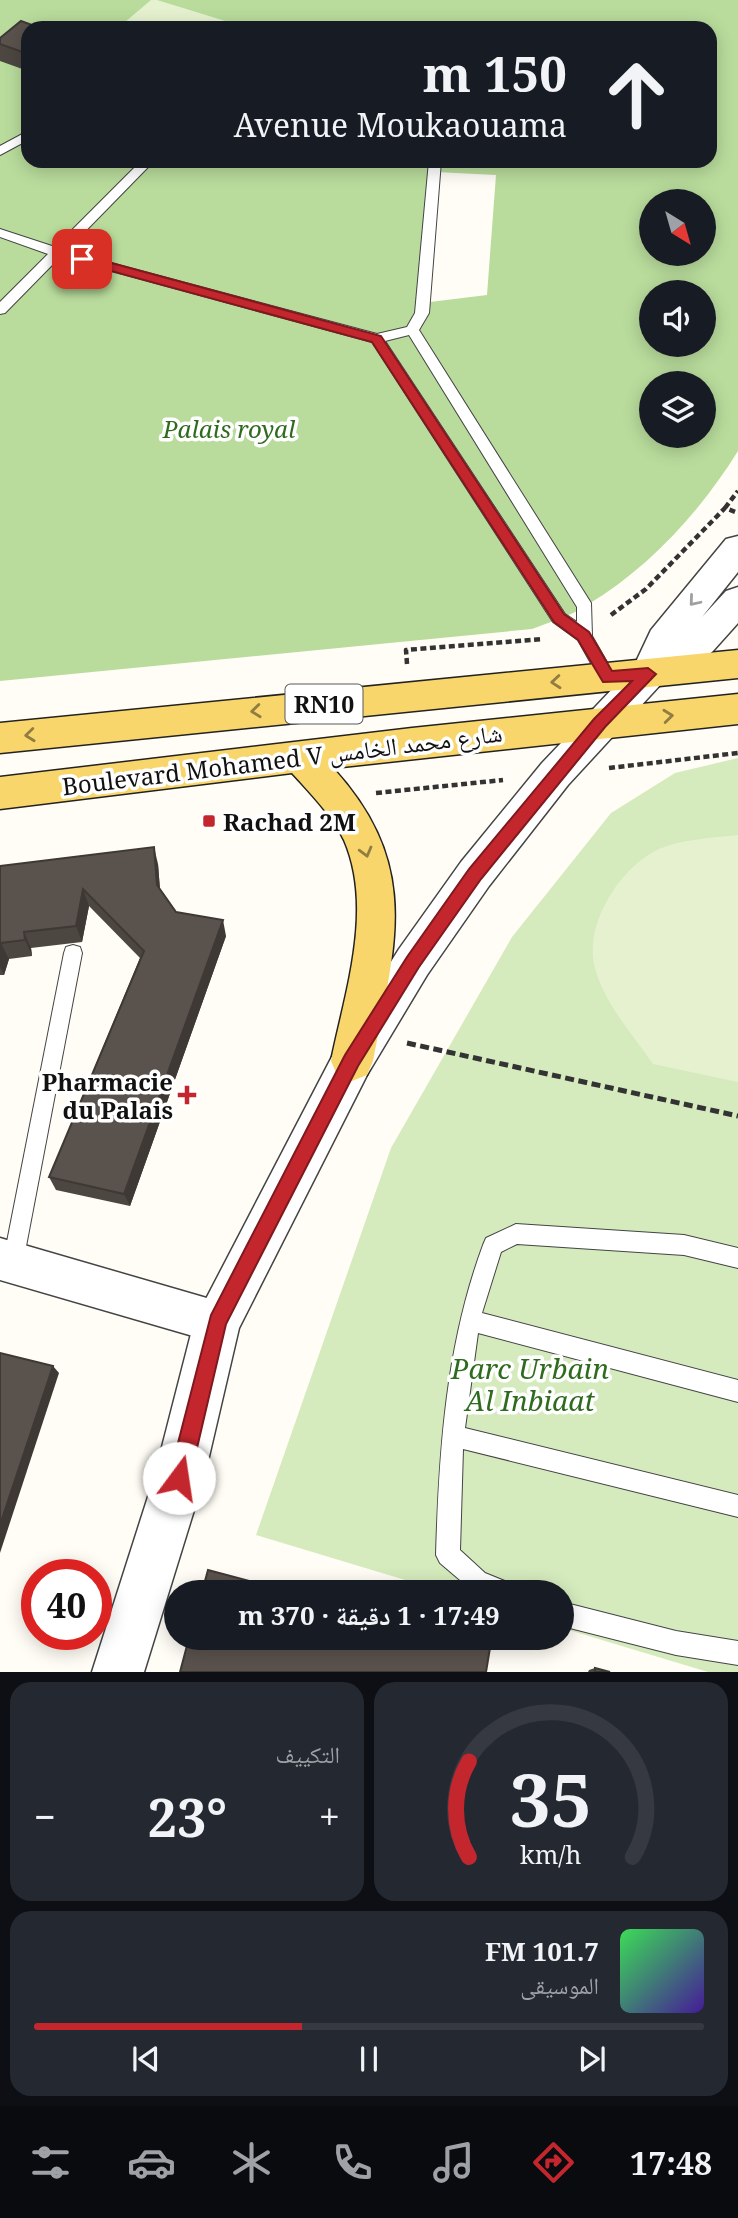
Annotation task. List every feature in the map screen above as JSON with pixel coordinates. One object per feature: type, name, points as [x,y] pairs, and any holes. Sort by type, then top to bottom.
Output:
[{"type":"main road","name":"Boulevard Mohamed V شارع محمد الخامس","points":[[0,738],[738,664]]},
{"type":"main road","name":"Boulevard Mohamed V شارع محمد الخامس","points":[[0,793],[738,709]]},
{"type":"main road","points":[[300,757],[337,797],[364,843],[377,896],[360,1048]]},
{"type":"street","points":[[648,674],[663,640],[738,548]]},
{"type":"street","points":[[118,1672],[179,1478],[217,1322],[360,1048],[413,962],[582,725],[648,674],[700,642],[738,600]]},
{"type":"street","points":[[6,1260],[217,1322]]},
{"type":"lane","points":[[0,150],[21,139]]},
{"type":"lane","points":[[0,310],[141,168]]},
{"type":"lane","points":[[0,233],[55,252],[377,339],[412,330],[422,313],[434,168]]},
{"type":"lane","points":[[412,330],[585,607],[584,636]]},
{"type":"lane","points":[[377,339],[559,618],[584,636],[608,678]]},
{"type":"lane","points":[[6,1260],[73,953]]},
{"type":"lane","points":[[475,1580],[448,1555],[449,1476],[471,1321],[480,1277],[493,1245],[516,1234],[684,1245],[738,1258]]},
{"type":"lane","points":[[471,1321],[738,1391]]},
{"type":"lane","points":[[454,1436],[738,1506]]},
{"type":"lane","points":[[574,1617],[676,1643],[738,1653]]},
{"type":"path","points":[[725,508],[738,491]]},
{"type":"path","points":[[360,1048],[738,1116]]},
{"type":"green space","name":"Palais royal","points":[[0,0],[738,0],[738,451],[690,517],[652,556],[610,590],[581,609],[532,629],[0,681]],"holes":[[[436,172],[496,175],[487,295],[422,303]]]},
{"type":"green space","points":[[151,0],[157,0],[225,21],[126,21]]},
{"type":"green space","name":"Parc Urbain Al Inbiaat","points":[[738,758],[738,1672],[708,1672],[574,1632],[574,1580],[405,1580],[256,1535],[391,1148],[512,937],[611,813],[675,773]]},
{"type":"green space","points":[[738,835],[738,1082],[653,1064],[605,994],[595,968],[593,951],[594,934],[600,916],[618,883],[631,869],[659,849],[698,839]]},
{"type":"building","points":[[21,21],[21,52],[0,44],[0,38]]},
{"type":"building","points":[[154,847],[157,885],[176,912],[223,920],[124,1194],[49,1177],[144,951],[83,889],[76,926],[24,932],[25,940],[1,943],[0,947],[0,866]]},
{"type":"building","points":[[0,1353],[53,1366],[0,1525]]},
{"type":"building","points":[[208,1570],[246,1580],[205,1580]]},
{"type":"building","points":[[186,1650],[490,1650],[486,1672],[180,1672]]},
{"type":"place","name":"Rachad 2M","points":[[209,821]]},
{"type":"place","name":"Pharmacie du Palais","points":[[187,1095]]},
{"type":"route","points":[[82,259],[377,339],[559,618],[584,636],[608,678],[648,674],[555,774],[475,874],[413,962],[352,1061],[217,1322],[179,1478]]}]
